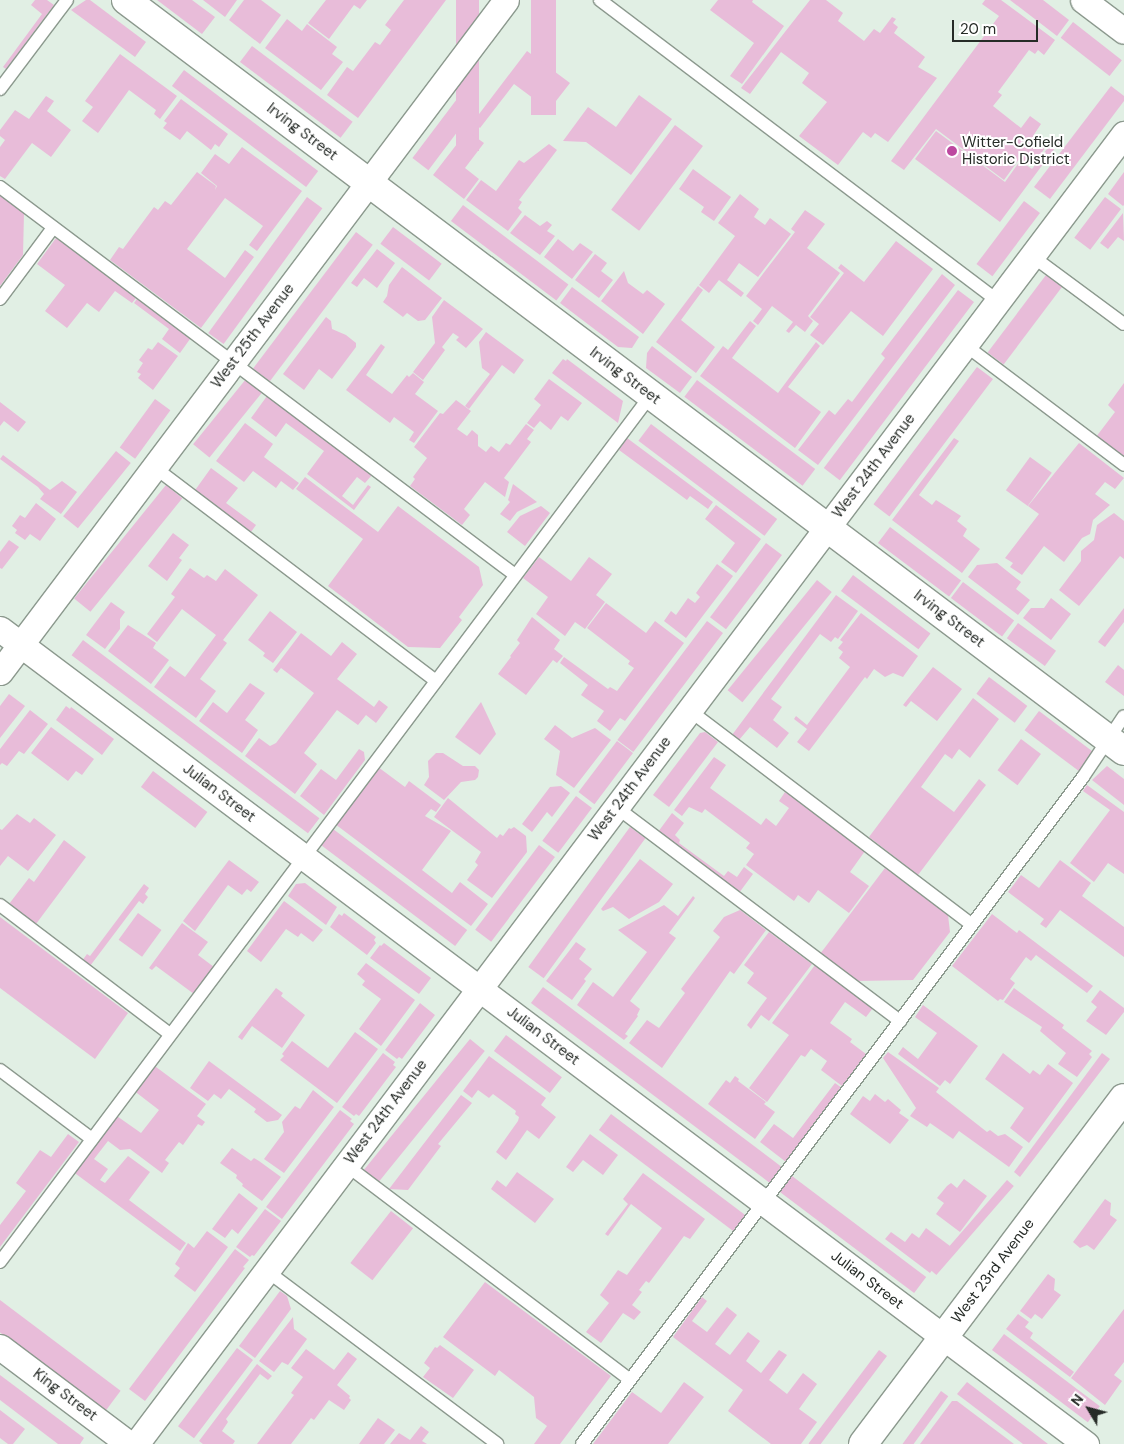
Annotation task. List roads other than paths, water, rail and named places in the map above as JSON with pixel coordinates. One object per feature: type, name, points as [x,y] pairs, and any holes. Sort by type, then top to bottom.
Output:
[{"type":"street","name":"Irving Street","points":[[126,0],[1116,745]]},
{"type":"street","name":"West 25th Avenue","points":[[0,672],[506,0]]},
{"type":"street","points":[[1083,0],[1124,31]]},
{"type":"street","name":"West 24th Avenue","points":[[136,1444],[1124,134]]},
{"type":"street","name":"Julian Street","points":[[0,629],[1086,1444]]},
{"type":"street","name":"West 23rd Avenue","points":[[863,1444],[943,1337],[1121,1108]]},
{"type":"street","name":"King Street","points":[[0,1347],[129,1444]]},
{"type":"lane","points":[[0,89],[67,0]]},
{"type":"lane","points":[[600,0],[998,301]]},
{"type":"lane","points":[[0,187],[515,575]]},
{"type":"lane","points":[[0,299],[53,228]]},
{"type":"lane","points":[[1032,256],[1124,324]]},
{"type":"lane","points":[[965,345],[1124,465]]},
{"type":"lane","points":[[0,1262],[651,395]]},
{"type":"lane","points":[[154,467],[436,680]]},
{"type":"lane","points":[[689,710],[972,924]]},
{"type":"lane","points":[[582,1444],[1083,777],[1116,745],[1124,716]]},
{"type":"lane","points":[[616,807],[900,1021]]},
{"type":"lane","points":[[0,906],[170,1034]]},
{"type":"lane","points":[[0,1070],[92,1139]]},
{"type":"lane","points":[[346,1165],[630,1380]]},
{"type":"lane","points":[[267,1270],[497,1444]]},
{"type":"place","name":"Witter-Cofield Historic District","points":[[952,151]]}]
